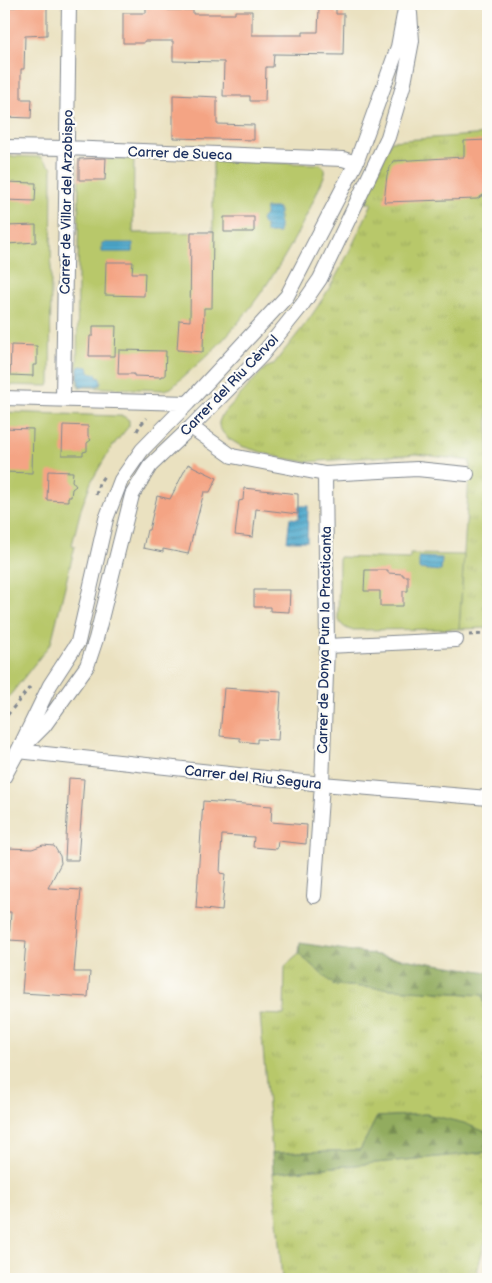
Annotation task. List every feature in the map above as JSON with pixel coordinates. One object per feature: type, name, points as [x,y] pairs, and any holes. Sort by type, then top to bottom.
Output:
[{"type":"street","name":"Carrer de Villar del Arzobispo","points":[[62,400],[69,4]]},
{"type":"street","name":"Carrer del Riu Cèrvol","points":[[4,777],[50,685],[78,642],[106,519],[121,480],[142,450],[287,296],[356,163],[398,47],[408,4]]},
{"type":"street","name":"Carrer del Riu Cèrvol","points":[[18,751],[44,726],[87,666],[96,639],[132,495],[150,466],[261,356],[302,306],[320,279],[388,137],[404,83],[412,41],[408,4]]},
{"type":"street","name":"Carrer de Sueca","points":[[4,147],[344,159],[356,163]]},
{"type":"street","points":[[4,398],[188,403]]},
{"type":"street","points":[[190,427],[232,456],[325,474],[417,469],[467,474]]},
{"type":"street","name":"Carrer de Donya Pura la Practicanta","points":[[314,896],[322,784],[328,646],[325,474]]},
{"type":"street","points":[[328,646],[456,640]]},
{"type":"street","name":"Carrer del Riu Segura","points":[[18,751],[322,784],[488,798]]},
{"type":"green space","points":[[488,134],[488,628],[459,629],[470,461],[417,454],[306,462],[277,457],[241,446],[223,433],[219,422],[222,415],[265,368],[273,365],[309,319],[336,277],[372,203],[365,203],[391,141]]},
{"type":"green space","points":[[4,156],[41,157],[52,168],[50,384],[48,386],[4,385]]},
{"type":"green space","points":[[80,159],[134,159],[133,233],[213,232],[213,161],[319,164],[325,169],[325,174],[304,221],[265,287],[234,328],[171,388],[164,390],[78,387]]},
{"type":"green space","points":[[4,412],[123,416],[129,420],[129,426],[111,448],[91,482],[81,509],[72,545],[75,546],[51,643],[4,703]]},
{"type":"green space","points":[[410,554],[464,555],[459,629],[351,630],[343,626],[338,618],[339,557],[410,559]]},
{"type":"green space","points":[[300,943],[488,972],[488,1027],[483,995],[334,985],[299,954]]},
{"type":"green space","points":[[299,954],[334,985],[483,995],[488,1027],[488,1133],[426,1114],[377,1117],[360,1150],[272,1153],[260,1014],[284,1015],[285,966]]},
{"type":"green space","points":[[426,1114],[464,1123],[488,1133],[488,1152],[273,1173],[272,1153],[360,1150],[377,1117]]},
{"type":"green space","points":[[488,1152],[488,1236],[475,1279],[282,1279],[273,1173]]},
{"type":"water","points":[[266,208],[279,208],[279,233],[266,233],[266,226],[261,220],[265,215]]},
{"type":"water","points":[[102,243],[133,243],[133,252],[102,252]]},
{"type":"water","points":[[80,366],[88,367],[89,372],[96,374],[100,378],[100,385],[79,385],[78,369]]},
{"type":"water","points":[[299,506],[308,506],[307,541],[287,541],[290,518],[299,519]]},
{"type":"water","points":[[419,557],[442,558],[441,571],[419,569]]},
{"type":"building","points":[[16,5],[47,5],[47,35],[25,36],[24,69],[21,69],[21,99],[32,99],[31,118],[4,117],[4,7],[16,7]]},
{"type":"building","points":[[168,6],[168,10],[193,10],[193,14],[235,14],[235,11],[252,11],[252,35],[303,35],[303,32],[318,32],[319,8],[336,8],[336,14],[344,14],[343,55],[274,54],[273,67],[266,67],[265,101],[250,101],[250,96],[223,96],[224,62],[173,61],[173,41],[123,43],[123,13],[146,13],[146,7]]},
{"type":"building","points":[[173,95],[217,97],[217,124],[254,125],[254,140],[173,138]]},
{"type":"building","points":[[488,140],[488,192],[477,199],[384,202],[387,175],[393,161],[464,157],[464,141]]},
{"type":"building","points":[[106,158],[105,180],[79,180],[79,159]]},
{"type":"building","points":[[4,182],[36,183],[35,201],[4,200]]},
{"type":"building","points":[[224,217],[254,217],[254,232],[224,232]]},
{"type":"building","points":[[36,225],[36,242],[7,244],[6,226]]},
{"type":"building","points":[[191,232],[213,232],[212,308],[204,308],[203,352],[177,350],[179,320],[190,321]]},
{"type":"building","points":[[106,262],[133,262],[132,273],[145,273],[144,296],[105,295]]},
{"type":"building","points":[[93,326],[116,326],[115,356],[89,356],[90,336],[93,336]]},
{"type":"building","points":[[11,345],[37,346],[37,365],[33,365],[33,376],[10,375]]},
{"type":"building","points":[[119,350],[166,351],[165,376],[118,374]]},
{"type":"building","points":[[63,425],[88,426],[88,436],[91,440],[87,443],[87,451],[83,452],[83,455],[62,455]]},
{"type":"building","points":[[4,428],[33,429],[32,473],[4,472]]},
{"type":"building","points":[[188,464],[217,478],[210,492],[204,492],[188,554],[163,549],[163,552],[143,548],[157,496],[170,499]]},
{"type":"building","points":[[48,471],[73,472],[72,481],[76,486],[72,489],[71,497],[68,497],[68,501],[47,500]]},
{"type":"building","points":[[244,488],[298,494],[298,514],[256,509],[253,537],[235,535],[239,501],[243,500]]},
{"type":"building","points":[[365,570],[388,570],[388,573],[408,576],[408,591],[403,591],[403,606],[380,606],[380,591],[364,591]]},
{"type":"building","points":[[254,590],[290,590],[289,612],[270,611],[270,607],[254,607]]},
{"type":"building","points":[[224,688],[281,692],[278,740],[257,739],[257,743],[240,741],[240,738],[220,736]]},
{"type":"building","points":[[69,778],[84,779],[78,860],[65,860]]},
{"type":"building","points":[[203,801],[272,806],[271,822],[307,825],[306,844],[278,841],[277,849],[253,847],[254,837],[222,835],[220,873],[225,874],[222,911],[196,908]]},
{"type":"building","points":[[43,845],[54,846],[60,856],[61,863],[48,888],[81,890],[74,972],[90,972],[88,997],[22,993],[26,941],[9,940],[11,912],[4,912],[8,848],[32,849]]}]
